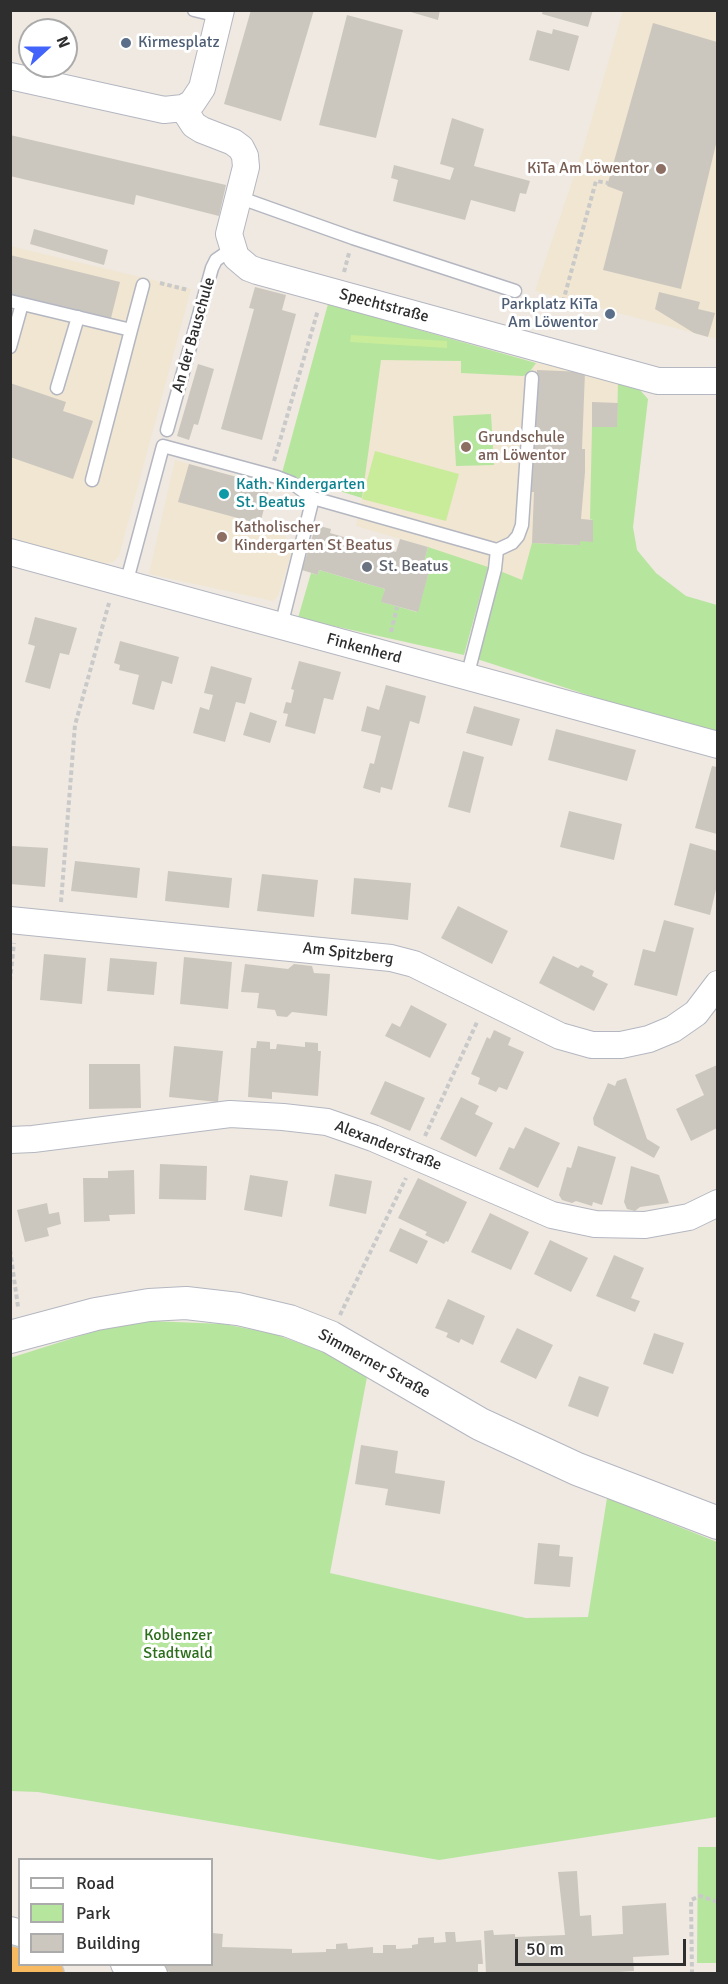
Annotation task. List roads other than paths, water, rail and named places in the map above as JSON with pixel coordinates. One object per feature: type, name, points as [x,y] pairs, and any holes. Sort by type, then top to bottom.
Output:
[{"type":"highway","points":[[20,1966],[47,1974]]},
{"type":"street","points":[[10,76],[164,110],[183,108],[192,103],[202,88],[220,13]]},
{"type":"street","points":[[183,108],[194,125],[233,142],[241,148],[245,156],[246,167],[229,234],[232,249]]},
{"type":"street","name":"Spechtstraße","points":[[232,249],[242,263],[257,272],[658,381],[717,381]]},
{"type":"street","name":"Finkenherd","points":[[10,552],[717,745]]},
{"type":"street","name":"Am Spitzberg","points":[[13,921],[391,958],[414,964],[560,1036],[592,1045],[621,1045],[649,1039],[674,1029],[696,1013],[717,984]]},
{"type":"street","name":"Alexanderstraße","points":[[10,1140],[230,1114],[283,1117],[327,1122],[373,1138],[552,1215],[595,1224],[645,1225],[689,1217],[717,1203]]},
{"type":"street","name":"Simmerner Straße","points":[[10,1336],[96,1314],[149,1305],[186,1303],[238,1309],[289,1321],[330,1337],[490,1429],[577,1469],[717,1523]]},
{"type":"street","points":[[127,1966],[154,1974]]},
{"type":"lane","points":[[194,10],[220,13]]},
{"type":"lane","points":[[238,196],[353,238],[515,291]]},
{"type":"lane","name":"An der Bauschule","points":[[167,430],[216,260],[232,249]]},
{"type":"lane","points":[[92,480],[143,285]]},
{"type":"lane","points":[[10,347],[16,303],[131,330]]},
{"type":"lane","points":[[57,388],[78,317]]},
{"type":"lane","points":[[121,583],[163,446],[270,474],[286,480],[313,498],[497,550],[512,543],[518,536],[522,525],[532,378]]},
{"type":"lane","points":[[281,626],[313,498]]},
{"type":"lane","points":[[467,677],[495,569],[497,550]]},
{"type":"place","name":"Kirmesplatz","points":[[126,43]]},
{"type":"place","name":"KiTa Am Löwentor","points":[[661,169]]},
{"type":"place","name":"Parkplatz KiTa Am Löwentor","points":[[610,314]]},
{"type":"place","name":"Grundschule am Löwentor","points":[[466,447]]},
{"type":"place","name":"Kath. Kindergarten St. Beatus","points":[[224,494]]},
{"type":"place","name":"Katholischer Kindergarten St Beatus","points":[[222,537]]},
{"type":"place","name":"St. Beatus","points":[[367,567]]},
{"type":"park label","name":"Koblenzer Stadtwald","points":[[178,1645]]}]
